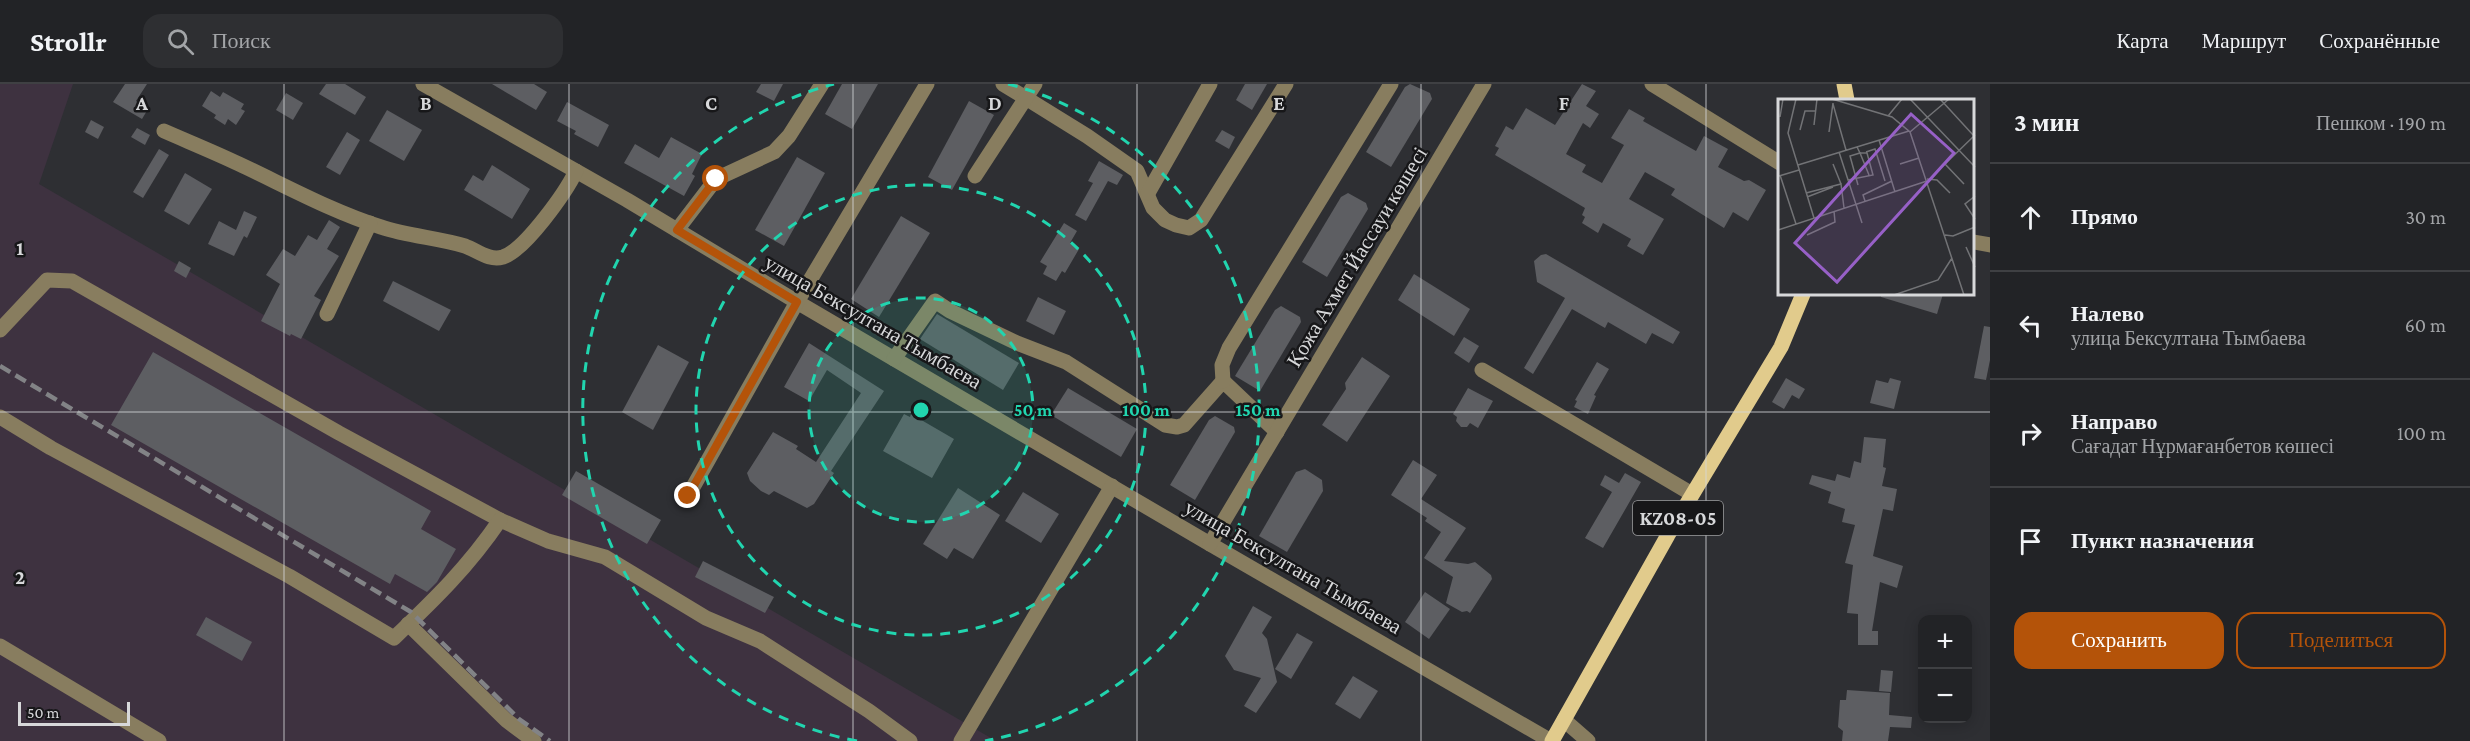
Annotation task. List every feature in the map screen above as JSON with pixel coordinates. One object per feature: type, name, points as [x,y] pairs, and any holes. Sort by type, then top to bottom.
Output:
[{"type":"main road","points":[[1844,84],[1847,99]]},
{"type":"main road","name":"KZ08-05","points":[[1552,741],[1692,494],[1781,347],[1802,296]]},
{"type":"street","name":"улица Бексултана Тымбаева","points":[[423,84],[1552,741]]},
{"type":"street","points":[[677,230],[716,179],[774,152],[789,136],[822,84]]},
{"type":"street","points":[[688,496],[797,302],[927,84]]},
{"type":"street","points":[[1003,84],[1087,136],[1137,171],[1154,208],[1165,220],[1189,228],[1201,220],[1286,84]]},
{"type":"street","points":[[975,176],[1035,84]]},
{"type":"street","points":[[1148,193],[1210,84]]},
{"type":"street","points":[[1277,432],[1223,381],[1222,365],[1229,348],[1391,84]]},
{"type":"street","name":"Қожа Ахмет Йассауи көшесі","points":[[1210,544],[1484,84]]},
{"type":"street","points":[[1652,84],[1778,162]]},
{"type":"street","points":[[164,131],[239,164],[329,208],[420,238],[465,246],[493,259],[506,256],[518,248],[568,187],[576,171]]},
{"type":"street","points":[[327,314],[370,223]]},
{"type":"street","points":[[1975,242],[1990,245]]},
{"type":"street","points":[[0,330],[47,280],[72,281],[339,433],[500,520],[548,541],[605,558],[706,618],[760,641],[869,711],[910,741]]},
{"type":"street","points":[[894,359],[935,301],[950,311],[1017,343],[1066,362],[1165,425],[1177,427],[1184,424],[1223,381]]},
{"type":"street","points":[[1482,370],[1692,494]]},
{"type":"street","points":[[0,417],[51,448],[289,576],[394,638],[435,601],[481,549],[500,520]]},
{"type":"street","points":[[961,741],[1112,486]]},
{"type":"street","points":[[408,624],[506,720],[534,741]]},
{"type":"street","points":[[0,646],[159,741]]},
{"type":"street","points":[[1564,720],[1588,741]]},
{"type":"shaded area","points":[[0,84],[73,84],[39,184],[996,741],[0,741]]},
{"type":"building","points":[[125,84],[147,84],[136,101],[148,109],[142,119],[113,102]]},
{"type":"building","points":[[326,84],[345,84],[366,97],[355,115],[319,94]]},
{"type":"building","points":[[492,84],[534,84],[547,92],[536,110]]},
{"type":"building","points":[[761,84],[783,84],[774,101],[756,92]]},
{"type":"building","points":[[842,84],[878,84],[852,129],[825,114]]},
{"type":"building","points":[[1245,84],[1267,84],[1252,110],[1236,100]]},
{"type":"building","points":[[1410,84],[1430,93],[1432,99],[1391,167],[1366,152],[1405,87]]},
{"type":"building","points":[[1582,84],[1596,91],[1586,106],[1599,114],[1590,128],[1583,123],[1566,154],[1586,165],[1582,172],[1602,183],[1624,145],[1611,138],[1629,109],[1645,118],[1643,121],[1696,151],[1704,136],[1728,149],[1718,167],[1766,190],[1748,221],[1733,212],[1724,228],[1671,195],[1675,189],[1645,172],[1629,199],[1664,219],[1643,255],[1627,246],[1631,239],[1603,223],[1598,233],[1582,223],[1585,208],[1495,155],[1499,148],[1495,146],[1506,126],[1513,130],[1526,108],[1555,125]]},
{"type":"building","points":[[211,91],[220,97],[223,92],[244,104],[241,109],[245,111],[236,125],[228,119],[225,125],[214,118],[216,115],[202,106]]},
{"type":"building","points":[[286,93],[303,103],[293,120],[276,110]]},
{"type":"building","points":[[969,101],[994,115],[952,190],[928,177]]},
{"type":"building","points":[[567,102],[609,125],[598,147],[574,134],[576,131],[557,121]]},
{"type":"building","points":[[387,110],[422,130],[404,161],[369,141]]},
{"type":"building","points":[[91,120],[104,127],[98,139],[85,132]]},
{"type":"building","points":[[137,128],[150,135],[145,145],[131,137]]},
{"type":"building","points":[[1222,130],[1235,137],[1229,149],[1215,141]]},
{"type":"building","points":[[347,132],[360,140],[340,175],[326,167]]},
{"type":"building","points":[[671,137],[702,154],[692,174],[695,176],[684,196],[624,163],[635,144],[659,158]]},
{"type":"building","points":[[159,149],[169,155],[143,198],[133,192]]},
{"type":"building","points":[[797,157],[825,173],[784,246],[755,230]]},
{"type":"building","points":[[1099,161],[1123,175],[1117,185],[1108,181],[1086,221],[1075,215],[1093,183],[1088,181]]},
{"type":"building","points":[[492,165],[530,189],[512,219],[464,190],[473,175],[483,181]]},
{"type":"building","points":[[185,173],[212,189],[189,225],[164,211]]},
{"type":"building","points":[[1348,193],[1366,203],[1368,209],[1327,277],[1302,262],[1341,197]]},
{"type":"building","points":[[244,211],[257,217],[247,238],[244,236],[234,256],[208,244],[219,221],[236,230]]},
{"type":"building","points":[[901,216],[930,233],[879,317],[851,299]]},
{"type":"building","points":[[329,220],[340,227],[327,249],[339,256],[314,296],[321,300],[301,339],[291,334],[290,336],[261,321],[280,284],[266,275],[283,249],[295,256],[308,235],[317,240]]},
{"type":"building","points":[[1064,223],[1077,231],[1070,243],[1079,249],[1065,273],[1062,271],[1056,281],[1043,274],[1047,266],[1040,262]]},
{"type":"building","points":[[1546,254],[1680,332],[1673,344],[1652,333],[1646,344],[1608,322],[1605,328],[1572,309],[1533,374],[1524,368],[1565,298],[1537,282],[1534,261]]},
{"type":"building","points":[[179,261],[191,268],[186,278],[174,271]]},
{"type":"building","points":[[1414,274],[1470,309],[1454,336],[1398,300]]},
{"type":"building","points":[[393,281],[451,310],[439,331],[383,301]]},
{"type":"building","points":[[1881,296],[1942,296],[1937,314]]},
{"type":"building","points":[[1038,297],[1066,311],[1054,335],[1026,321]]},
{"type":"building","points":[[1281,306],[1300,317],[1301,322],[1260,391],[1235,376],[1275,310]]},
{"type":"building","points":[[937,314],[1019,363],[1003,390],[920,339]]},
{"type":"building","points":[[1984,326],[1990,327],[1990,360],[1986,380],[1974,378]]},
{"type":"building","points":[[1464,337],[1479,346],[1469,363],[1454,353]]},
{"type":"building","points":[[809,343],[884,391],[831,471],[834,473],[814,504],[807,508],[774,491],[769,495],[761,491],[750,481],[747,473],[773,432],[798,446],[796,449],[816,462],[861,393],[827,370],[809,401],[784,387]]},
{"type":"building","points":[[658,345],[689,362],[653,430],[622,412]]},
{"type":"building","points":[[153,352],[431,511],[421,529],[456,549],[437,582],[427,592],[395,574],[390,584],[111,425]]},
{"type":"building","points":[[1362,357],[1390,376],[1347,442],[1322,425],[1346,389],[1345,383]]},
{"type":"building","points":[[1597,362],[1609,369],[1594,395],[1596,396],[1588,414],[1574,407],[1577,401],[1575,400]]},
{"type":"building","points":[[1786,378],[1805,389],[1799,399],[1792,395],[1784,409],[1772,402]]},
{"type":"building","points":[[1890,378],[1901,381],[1894,409],[1870,403],[1876,380],[1888,383]]},
{"type":"building","points":[[1068,388],[1137,429],[1121,457],[1051,415]]},
{"type":"building","points":[[1468,388],[1493,401],[1478,428],[1470,423],[1467,427],[1461,427],[1456,421],[1457,417],[1453,414]]},
{"type":"building","points":[[904,414],[910,417],[911,414],[954,439],[932,478],[883,451]]},
{"type":"building","points":[[1215,416],[1234,427],[1235,432],[1195,500],[1170,485],[1209,420]]},
{"type":"building","points":[[1864,437],[1886,439],[1883,467],[1886,468],[1882,486],[1897,489],[1893,511],[1883,509],[1873,556],[1903,566],[1897,588],[1880,582],[1872,631],[1878,631],[1878,645],[1858,645],[1858,614],[1847,613],[1853,565],[1845,563],[1855,525],[1842,522],[1845,509],[1828,503],[1831,492],[1809,484],[1812,475],[1835,481],[1837,474],[1850,478],[1854,461],[1861,463]]},
{"type":"building","points":[[1413,460],[1437,475],[1421,499],[1466,528],[1444,561],[1468,564],[1475,562],[1491,575],[1492,579],[1470,613],[1462,612],[1446,603],[1453,577],[1424,558],[1441,532],[1425,521],[1427,518],[1391,495]]},
{"type":"building","points":[[1305,469],[1322,480],[1323,491],[1287,552],[1259,536],[1296,472]]},
{"type":"building","points":[[576,471],[661,520],[647,544],[562,495]]},
{"type":"building","points":[[1625,473],[1641,482],[1603,548],[1585,538],[1612,492],[1600,485],[1605,475],[1619,483]]},
{"type":"building","points":[[958,488],[1000,515],[973,559],[954,548],[947,559],[923,544]]},
{"type":"building","points":[[1023,492],[1059,514],[1041,543],[1005,521]]},
{"type":"building","points":[[703,561],[774,597],[765,613],[695,577]]},
{"type":"building","points":[[1425,592],[1450,609],[1429,639],[1405,622]]},
{"type":"building","points":[[1253,606],[1272,617],[1262,633],[1267,639],[1277,682],[1256,713],[1244,706],[1261,678],[1234,670],[1225,656]]},
{"type":"building","points":[[206,617],[252,642],[242,661],[196,635]]},
{"type":"building","points":[[1297,633],[1313,642],[1291,679],[1275,669]]},
{"type":"building","points":[[1881,670],[1893,671],[1891,692],[1879,691]]},
{"type":"building","points":[[1353,676],[1378,691],[1360,719],[1335,704]]},
{"type":"building","points":[[1847,690],[1890,693],[1889,715],[1912,717],[1911,728],[1890,727],[1888,741],[1842,741],[1843,731],[1838,727],[1840,700],[1846,700]]},
{"type":"railway","points":[[0,366],[411,612],[519,719],[550,741]]},
{"type":"route","points":[[688,496],[797,302],[677,230],[716,179]]}]
